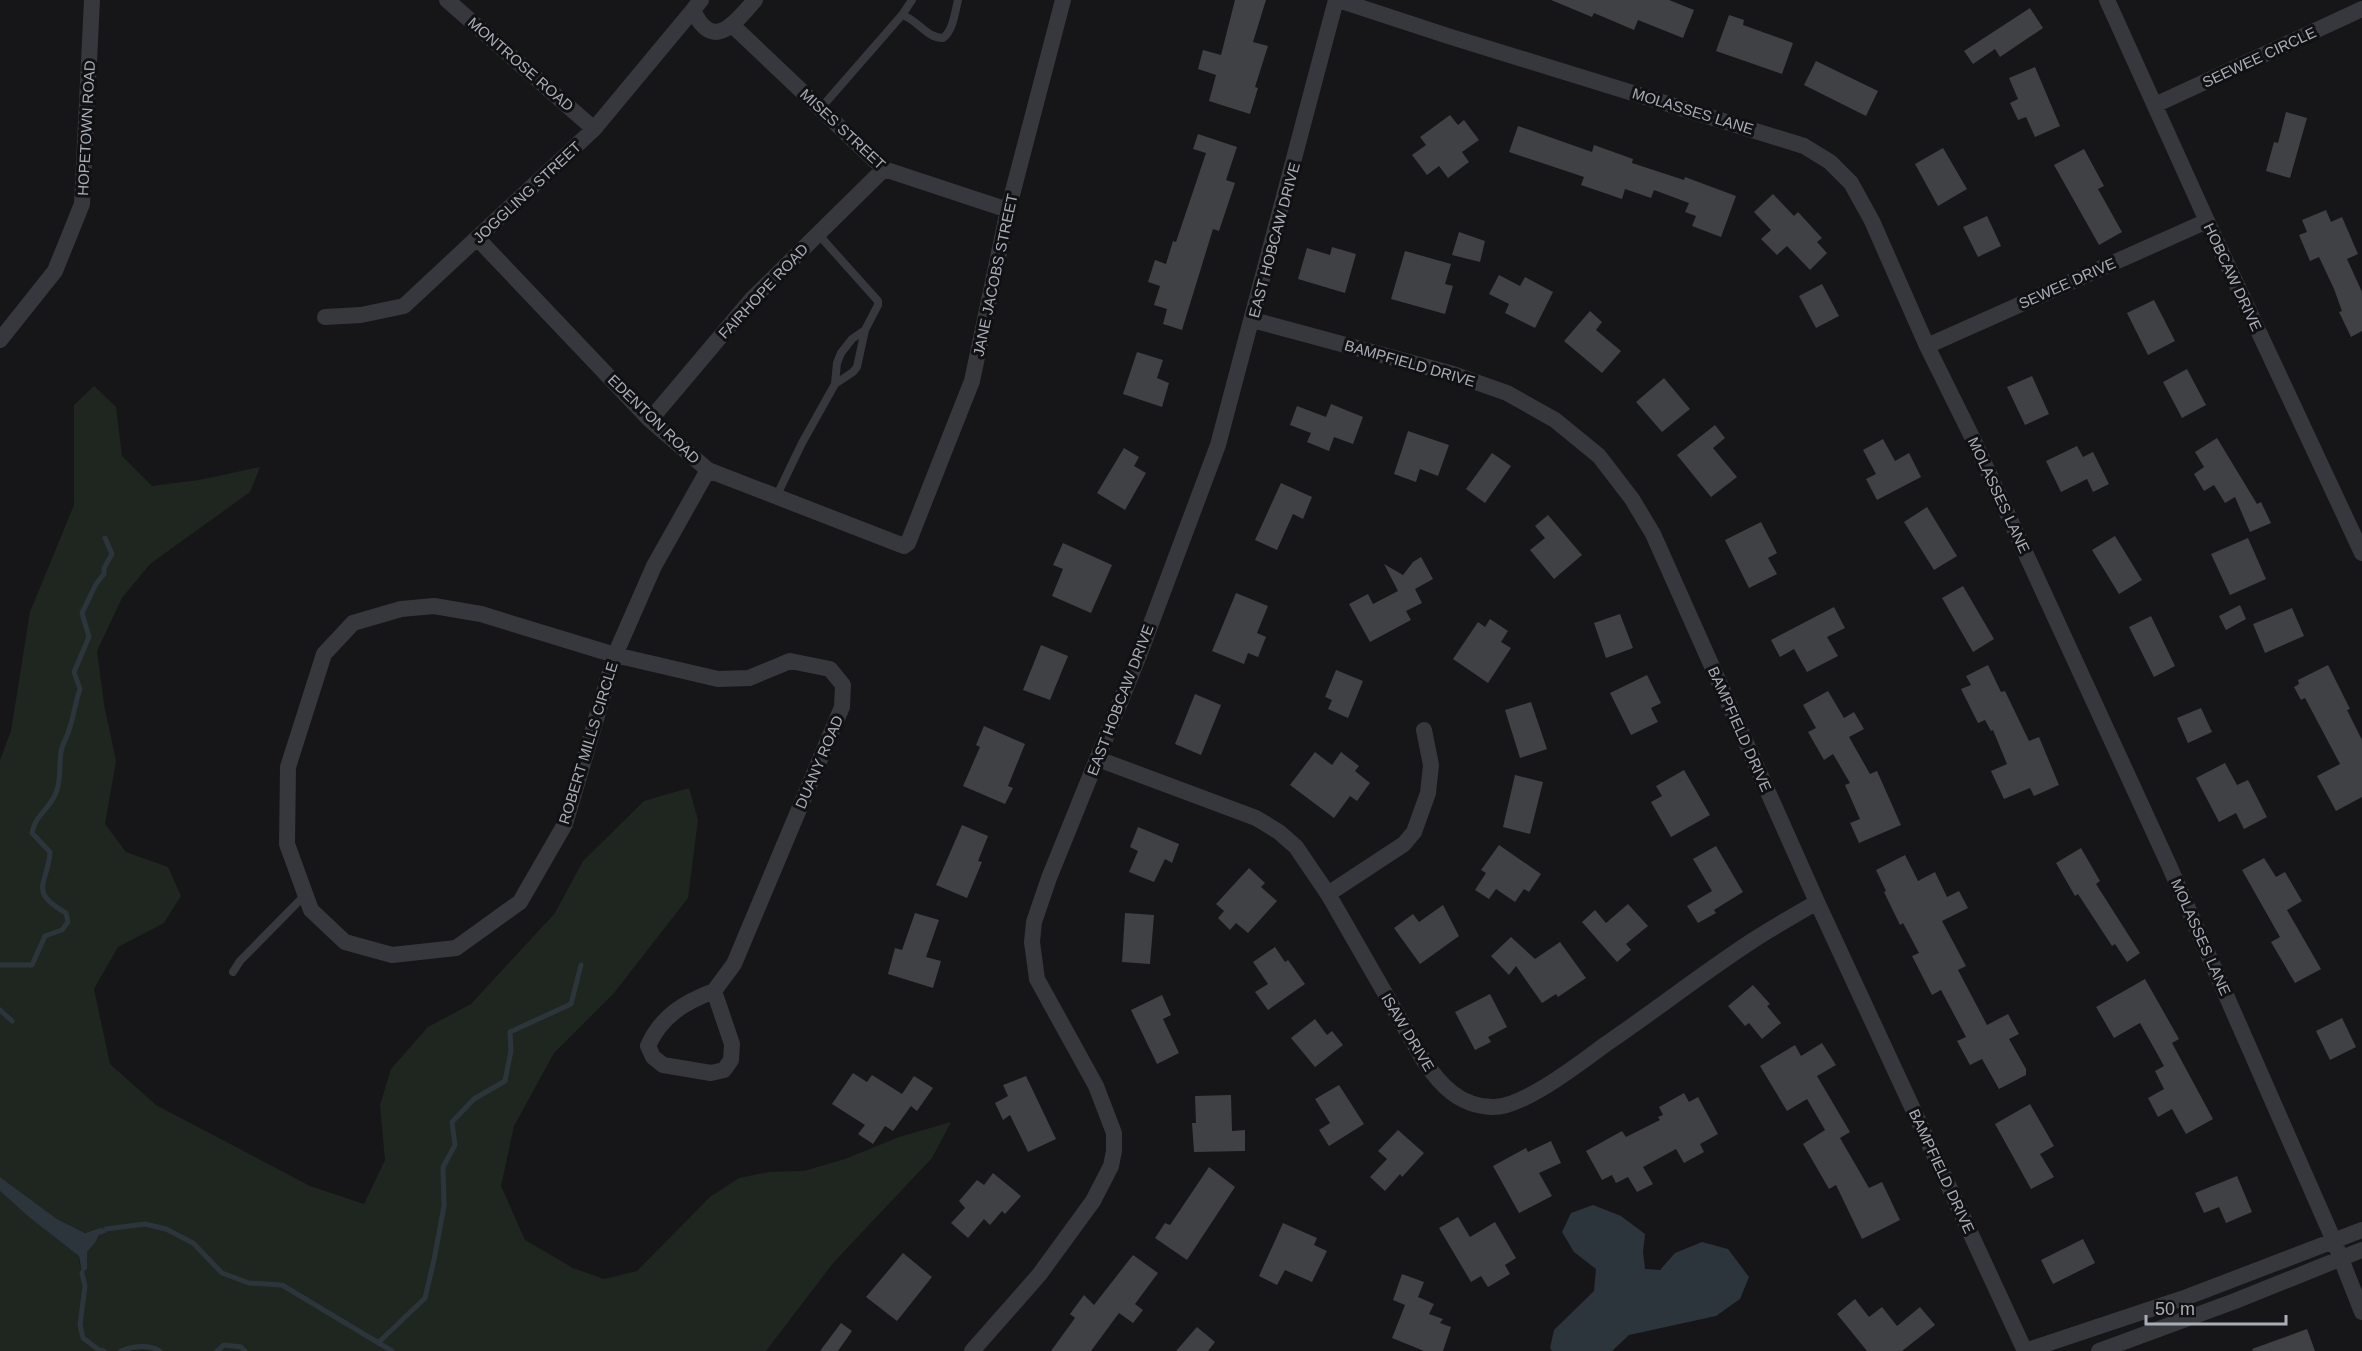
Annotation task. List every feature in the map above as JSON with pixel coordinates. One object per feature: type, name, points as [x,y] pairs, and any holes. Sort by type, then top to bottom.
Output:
[{"type":"street","name":"HOPETOWN ROAD","points":[[0,340],[55,271],[81,204],[92,0]]},
{"type":"street","name":"MONTROSE ROAD","points":[[447,0],[594,129]]},
{"type":"street","points":[[697,5],[698,21],[717,33],[732,25],[755,0]]},
{"type":"street","name":"JANE JACOBS STREET","points":[[908,543],[972,381],[1008,210],[1063,0]]},
{"type":"street","name":"EAST HOBCAW DRIVE","points":[[972,1351],[1040,1275],[1104,1184],[1113,1158],[1114,1133],[1096,1086],[1037,979],[1032,942],[1034,922],[1049,878],[1098,759],[1218,445],[1337,0]]},
{"type":"street","name":"MOLASSES LANE","points":[[1337,0],[1804,146],[1830,162],[1851,183],[1872,221],[1927,346],[1973,439],[2168,862],[2334,1240],[2362,1311]]},
{"type":"street","name":"HOBCAW DRIVE","points":[[2107,0],[2362,553]]},
{"type":"street","name":"JOGGLING STREET","points":[[325,317],[361,315],[404,306],[594,129],[697,5]]},
{"type":"street","name":"SEEWEE CIRCLE","points":[[2155,105],[2362,9]]},
{"type":"street","name":"MISES STREET","points":[[732,25],[884,169],[1008,210]]},
{"type":"street","name":"FAIRHOPE ROAD","points":[[650,420],[752,299],[884,169]]},
{"type":"street","name":"SEWEE DRIVE","points":[[1927,346],[2207,221]]},
{"type":"street","name":"EDENTON ROAD","points":[[478,239],[650,420],[708,470],[897,545],[903,546],[908,543]]},
{"type":"street","name":"BAMPFIELD DRIVE","points":[[1253,320],[1453,374],[1507,393],[1555,420],[1599,456],[1632,499],[1653,534],[1817,902],[2025,1351]]},
{"type":"street","name":"ROBERT MILLS CIRCLE","points":[[615,655],[481,614],[434,606],[401,609],[354,623],[324,654],[288,767],[287,844],[311,910],[345,942],[392,955],[456,948],[520,902],[565,824],[615,655],[654,566],[708,470]]},
{"type":"street","name":"DUANY ROAD","points":[[615,655],[718,679],[748,678],[790,661],[830,669],[843,685],[842,707],[734,964],[714,991]]},
{"type":"street","points":[[1328,894],[1404,843],[1414,832],[1428,793],[1431,765],[1425,729]]},
{"type":"street","name":"ISAW DRIVE","points":[[1098,759],[1256,818],[1279,832],[1296,847],[1328,894],[1438,1082],[1456,1097],[1472,1104],[1494,1108],[1516,1102],[1557,1079],[1755,939],[1817,902]]},
{"type":"street","points":[[714,991],[732,1044],[731,1060],[723,1070],[711,1073],[663,1065],[653,1057],[648,1046],[655,1030],[689,1000],[714,991]]},
{"type":"street","points":[[2025,1351],[2187,1296],[2362,1230]]},
{"type":"street","points":[[2099,1351],[2196,1316],[2362,1250]]},
{"type":"lane","points":[[820,109],[902,15],[912,0]]},
{"type":"lane","points":[[902,15],[934,37],[943,38],[950,28],[958,0]]},
{"type":"lane","points":[[818,234],[878,301],[865,330],[857,367],[835,384]]},
{"type":"lane","points":[[776,497],[802,443],[835,384],[837,363],[842,353],[852,339],[865,330]]},
{"type":"lane","points":[[233,972],[240,961],[305,895]]},
{"type":"shaded area","points":[[94,386],[116,407],[122,456],[152,486],[199,480],[260,467],[250,492],[150,564],[122,598],[97,651],[104,704],[116,761],[105,824],[126,852],[168,867],[181,896],[164,923],[118,947],[94,989],[110,1064],[156,1105],[310,1186],[364,1204],[385,1160],[380,1105],[391,1069],[428,1027],[471,1004],[555,913],[583,861],[644,801],[689,788],[698,820],[688,898],[614,993],[554,1053],[514,1126],[501,1186],[525,1240],[573,1268],[604,1279],[637,1271],[710,1197],[739,1178],[769,1172],[804,1171],[845,1159],[899,1137],[951,1122],[932,1158],[834,1262],[766,1351],[0,1351],[0,1191],[79,1256],[80,1266],[87,1269],[87,1252],[99,1235],[106,1233],[100,1228],[85,1233],[57,1219],[0,1177],[0,760],[11,731],[30,612],[74,505],[74,405]]},
{"type":"shaded area","points":[[0,1177],[57,1219],[85,1233],[100,1228],[106,1229],[106,1233],[99,1235],[87,1252],[87,1269],[82,1273],[79,1256],[0,1191]]},
{"type":"shaded area","points":[[1593,1205],[1621,1216],[1645,1234],[1643,1252],[1645,1269],[1660,1270],[1675,1253],[1702,1242],[1728,1249],[1749,1277],[1740,1299],[1716,1316],[1629,1335],[1612,1351],[1552,1351],[1550,1348],[1554,1330],[1594,1291],[1596,1269],[1574,1252],[1562,1232],[1571,1213]]},
{"type":"building","points":[[1235,0],[1266,0],[1253,42],[1268,46],[1255,87],[1258,88],[1250,114],[1209,101],[1216,75],[1198,69],[1203,50],[1221,55]]},
{"type":"building","points":[[1551,0],[1669,0],[1694,10],[1683,38],[1638,20],[1634,30],[1594,13],[1592,17]]},
{"type":"building","points":[[2030,8],[2043,28],[2000,57],[1995,49],[1973,64],[1964,51]]},
{"type":"building","points":[[1729,15],[1744,20],[1743,25],[1793,43],[1782,74],[1716,51]]},
{"type":"building","points":[[1816,61],[1878,91],[1866,116],[1804,85]]},
{"type":"building","points":[[2035,67],[2060,126],[2035,137],[2026,117],[2018,120],[2010,103],[2018,99],[2009,78]]},
{"type":"building","points":[[2286,112],[2307,118],[2290,178],[2266,171],[2274,142],[2278,143]]},
{"type":"building","points":[[1450,115],[1458,125],[1464,120],[1479,140],[1462,152],[1469,162],[1448,178],[1439,166],[1427,175],[1412,155],[1426,145],[1420,137]]},
{"type":"building","points":[[1518,126],[1592,152],[1594,145],[1633,159],[1632,163],[1684,180],[1685,177],[1736,196],[1721,237],[1692,226],[1696,216],[1685,212],[1689,203],[1654,190],[1651,198],[1625,189],[1622,199],[1581,185],[1584,177],[1509,152]]},
{"type":"building","points":[[1198,134],[1237,147],[1226,180],[1235,183],[1219,231],[1213,229],[1182,330],[1163,324],[1167,309],[1154,305],[1160,286],[1148,282],[1155,260],[1166,264],[1173,241],[1176,242],[1206,153],[1193,149]]},
{"type":"building","points":[[1943,148],[1967,189],[1938,206],[1915,164]]},
{"type":"building","points":[[2084,149],[2104,186],[2098,189],[2122,232],[2099,245],[2054,165]]},
{"type":"building","points":[[1773,194],[1794,216],[1798,212],[1822,238],[1817,242],[1827,253],[1810,270],[1787,246],[1777,255],[1761,239],[1771,230],[1754,212]]},
{"type":"building","points":[[2326,210],[2331,222],[2342,217],[2358,254],[2347,259],[2362,292],[2362,331],[2351,337],[2339,312],[2342,311],[2334,289],[2319,257],[2310,261],[2299,235],[2307,232],[2302,220]]},
{"type":"building","points":[[1987,216],[2001,246],[1978,257],[1963,227]]},
{"type":"building","points":[[1459,232],[1485,241],[1480,262],[1452,255]]},
{"type":"building","points":[[1332,247],[1356,254],[1345,293],[1298,279],[1307,248],[1330,255]]},
{"type":"building","points":[[1405,251],[1451,264],[1445,284],[1453,286],[1445,314],[1391,299]]},
{"type":"building","points":[[1499,275],[1520,286],[1525,277],[1553,292],[1535,328],[1505,313],[1509,304],[1489,294]]},
{"type":"building","points":[[1822,284],[1839,316],[1816,328],[1799,296]]},
{"type":"building","points":[[2154,300],[2175,341],[2148,355],[2127,313]]},
{"type":"building","points":[[1590,311],[1602,322],[1596,330],[1621,351],[1602,373],[1564,341]]},
{"type":"building","points":[[1137,352],[1163,360],[1157,378],[1169,383],[1162,407],[1123,394]]},
{"type":"building","points":[[2187,369],[2206,405],[2182,418],[2163,382]]},
{"type":"building","points":[[2032,376],[2049,414],[2025,425],[2007,387]]},
{"type":"building","points":[[1664,378],[1690,409],[1662,432],[1636,402]]},
{"type":"building","points":[[1331,404],[1363,417],[1353,444],[1334,437],[1329,451],[1307,442],[1311,433],[1290,425],[1297,406],[1326,417]]},
{"type":"building","points":[[1715,425],[1725,438],[1713,448],[1737,477],[1711,497],[1677,455]]},
{"type":"building","points":[[1408,431],[1449,445],[1438,476],[1420,469],[1416,482],[1394,474]]},
{"type":"building","points":[[2217,438],[2257,504],[2261,502],[2271,523],[2250,532],[2235,497],[2225,503],[2214,485],[2204,491],[2194,474],[2204,467],[2195,452]]},
{"type":"building","points":[[1883,439],[1895,461],[1909,453],[1921,477],[1877,500],[1866,479],[1876,474],[1863,450]]},
{"type":"building","points":[[2077,446],[2083,457],[2093,452],[2109,484],[2093,492],[2087,479],[2061,492],[2046,461]]},
{"type":"building","points":[[1124,448],[1139,457],[1134,466],[1146,473],[1125,510],[1097,493]]},
{"type":"building","points":[[1492,453],[1511,466],[1485,503],[1466,489]]},
{"type":"building","points":[[1281,483],[1312,497],[1303,519],[1293,514],[1277,550],[1255,540]]},
{"type":"building","points":[[1927,507],[1957,556],[1934,570],[1904,522]]},
{"type":"building","points":[[1548,515],[1582,555],[1554,579],[1530,550],[1545,538],[1535,526]]},
{"type":"building","points":[[1761,522],[1777,553],[1768,558],[1777,574],[1749,588],[1725,540]]},
{"type":"building","points":[[2115,536],[2142,580],[2119,594],[2092,550]]},
{"type":"building","points":[[2248,538],[2266,579],[2230,595],[2211,554]]},
{"type":"building","points":[[1063,543],[1112,565],[1091,613],[1052,596],[1063,569],[1053,565]]},
{"type":"building","points":[[1421,557],[1433,579],[1415,589],[1422,603],[1406,611],[1411,620],[1370,642],[1349,604],[1368,594],[1373,604],[1398,591],[1384,564],[1403,575],[1413,562]]},
{"type":"building","points":[[1963,586],[1994,639],[1973,652],[1942,598]]},
{"type":"building","points":[[1236,593],[1268,606],[1257,633],[1266,637],[1258,657],[1248,653],[1244,664],[1212,651]]},
{"type":"building","points":[[2240,605],[2246,619],[2226,630],[2219,616]]},
{"type":"building","points":[[1834,607],[1845,628],[1827,637],[1838,656],[1807,672],[1794,649],[1780,657],[1771,640]]},
{"type":"building","points":[[2292,608],[2304,636],[2265,653],[2253,624]]},
{"type":"building","points":[[1620,614],[1633,648],[1606,658],[1594,623]]},
{"type":"building","points":[[2151,616],[2175,666],[2154,677],[2129,627]]},
{"type":"building","points":[[1490,619],[1508,631],[1501,642],[1511,648],[1488,683],[1453,659],[1478,622],[1485,627]]},
{"type":"building","points":[[1041,645],[1068,656],[1050,700],[1023,690]]},
{"type":"building","points":[[1988,665],[2001,692],[2005,691],[2029,741],[2039,737],[2059,785],[2034,796],[2030,788],[2004,799],[1991,771],[2007,764],[1993,730],[1991,731],[1985,720],[1978,723],[1961,689],[1971,685],[1966,676]]},
{"type":"building","points":[[2328,665],[2350,709],[2347,710],[2362,740],[2362,797],[2336,811],[2317,776],[2340,764],[2305,698],[2301,700],[2294,687],[2299,684],[2298,680]]},
{"type":"building","points":[[1336,670],[1363,681],[1348,718],[1328,709],[1332,700],[1325,697]]},
{"type":"building","points":[[1647,675],[1661,703],[1651,708],[1658,722],[1631,735],[1610,693]]},
{"type":"building","points":[[1828,691],[1844,718],[1854,712],[1864,729],[1849,737],[1870,774],[1877,771],[1901,825],[1859,843],[1850,823],[1860,819],[1845,785],[1850,783],[1833,754],[1824,760],[1808,732],[1816,728],[1803,705]]},
{"type":"building","points":[[1195,694],[1221,705],[1201,755],[1175,744]]},
{"type":"building","points":[[1531,702],[1547,749],[1520,758],[1505,710]]},
{"type":"building","points":[[2201,708],[2212,732],[2188,743],[2177,718]]},
{"type":"building","points":[[984,726],[1025,744],[1008,786],[1013,788],[1005,804],[963,786],[980,747],[976,745]]},
{"type":"building","points":[[1315,752],[1332,765],[1341,752],[1359,766],[1355,771],[1370,783],[1357,801],[1350,796],[1334,818],[1290,785]]},
{"type":"building","points":[[2225,763],[2237,785],[2248,780],[2267,817],[2244,829],[2236,813],[2219,822],[2196,778]]},
{"type":"building","points":[[1684,770],[1710,815],[1671,837],[1651,802],[1662,796],[1656,786]]},
{"type":"building","points":[[1515,775],[1543,782],[1530,834],[1503,827]]},
{"type":"building","points":[[962,825],[988,836],[978,861],[982,862],[967,898],[936,885]]},
{"type":"building","points":[[1138,827],[1179,844],[1172,863],[1165,859],[1154,882],[1129,872],[1138,851],[1130,847]]},
{"type":"building","points":[[1499,845],[1541,874],[1529,892],[1524,889],[1515,902],[1496,889],[1489,899],[1475,890],[1486,873],[1481,870]]},
{"type":"building","points":[[1716,846],[1743,892],[1714,910],[1716,913],[1698,923],[1687,906],[1712,891],[1693,859]]},
{"type":"building","points":[[2081,848],[2100,881],[2096,884],[2140,953],[2127,962],[2115,944],[2112,946],[2078,894],[2075,896],[2056,863]]},
{"type":"building","points":[[1905,855],[1918,881],[1935,872],[1947,897],[1959,891],[1968,908],[1942,921],[1966,966],[1958,970],[1987,1025],[2008,1014],[2019,1034],[2009,1039],[2026,1069],[2026,1075],[1999,1089],[1982,1059],[1970,1065],[1957,1041],[1966,1037],[1941,990],[1932,995],[1912,956],[1919,953],[1903,923],[1900,925],[1884,892],[1886,891],[1876,870]]},
{"type":"building","points":[[2264,858],[2276,877],[2285,872],[2302,901],[2287,910],[2321,969],[2295,983],[2271,942],[2280,937],[2242,870]]},
{"type":"building","points":[[1249,868],[1265,883],[1261,887],[1277,901],[1248,933],[1236,923],[1230,930],[1218,918],[1224,911],[1216,904]]},
{"type":"building","points":[[1628,904],[1648,926],[1626,944],[1631,950],[1617,962],[1582,922],[1595,910],[1606,923]]},
{"type":"building","points":[[1443,905],[1459,936],[1420,964],[1394,928],[1413,914],[1419,922]]},
{"type":"building","points":[[915,913],[939,920],[926,957],[941,961],[933,988],[888,974],[895,948],[902,950]]},
{"type":"building","points":[[1125,913],[1154,915],[1150,964],[1122,962]]},
{"type":"building","points":[[1511,937],[1535,959],[1560,942],[1586,978],[1558,997],[1556,994],[1542,1003],[1516,966],[1509,975],[1491,956]]},
{"type":"building","points":[[1275,947],[1285,962],[1288,960],[1305,984],[1268,1010],[1255,992],[1268,984],[1253,962]]},
{"type":"building","points":[[2145,979],[2179,1039],[2172,1043],[2213,1119],[2186,1134],[2172,1109],[2158,1117],[2148,1098],[2164,1089],[2155,1071],[2164,1066],[2140,1023],[2114,1038],[2096,1007]]},
{"type":"building","points":[[1753,985],[1770,1004],[1767,1006],[1781,1023],[1762,1039],[1749,1023],[1745,1026],[1728,1006]]},
{"type":"building","points":[[1490,994],[1507,1027],[1488,1037],[1491,1042],[1475,1050],[1455,1012]]},
{"type":"building","points":[[1162,995],[1171,1015],[1163,1019],[1179,1053],[1157,1064],[1131,1010]]},
{"type":"building","points":[[2342,1018],[2356,1047],[2330,1060],[2316,1031]]},
{"type":"building","points":[[1315,1019],[1327,1035],[1332,1031],[1343,1045],[1315,1067],[1291,1038]]},
{"type":"building","points":[[1822,1043],[1836,1065],[1817,1076],[1850,1132],[1840,1138],[1869,1188],[1882,1182],[1900,1220],[1862,1239],[1836,1185],[1829,1189],[1803,1144],[1825,1130],[1807,1099],[1787,1111],[1760,1066],[1795,1045],[1801,1056]]},
{"type":"building","points":[[853,1073],[867,1082],[872,1075],[902,1094],[914,1076],[933,1088],[917,1111],[911,1106],[893,1131],[885,1126],[873,1144],[858,1134],[865,1125],[832,1104]]},
{"type":"building","points":[[1026,1076],[1056,1139],[1028,1152],[1010,1115],[1003,1120],[995,1103],[1008,1096],[1003,1085]]},
{"type":"building","points":[[1339,1085],[1364,1124],[1329,1146],[1319,1130],[1330,1123],[1315,1099]]},
{"type":"building","points":[[1684,1093],[1689,1102],[1698,1097],[1718,1134],[1700,1144],[1704,1152],[1684,1163],[1676,1149],[1643,1167],[1653,1184],[1637,1192],[1628,1177],[1616,1183],[1612,1175],[1602,1180],[1586,1151],[1622,1131],[1626,1137],[1660,1120],[1658,1117],[1663,1115],[1659,1107]]},
{"type":"building","points":[[1231,1095],[1232,1131],[1245,1130],[1245,1151],[1194,1152],[1192,1123],[1196,1123],[1195,1096]]},
{"type":"building","points":[[2030,1104],[2054,1146],[2040,1154],[2054,1177],[2031,1189],[1995,1124]]},
{"type":"building","points":[[1398,1130],[1424,1153],[1402,1177],[1400,1174],[1385,1191],[1370,1177],[1387,1159],[1378,1151]]},
{"type":"building","points":[[1551,1141],[1561,1163],[1539,1173],[1552,1196],[1519,1213],[1493,1166],[1526,1148],[1528,1152]]},
{"type":"building","points":[[1209,1167],[1235,1187],[1187,1260],[1155,1238],[1165,1223],[1170,1225]]},
{"type":"building","points":[[993,1173],[1021,1196],[1005,1214],[1002,1211],[990,1225],[984,1219],[968,1238],[951,1223],[965,1208],[959,1201],[977,1180],[984,1185]]},
{"type":"building","points":[[2237,1176],[2252,1212],[2226,1223],[2219,1207],[2204,1213],[2195,1193]]},
{"type":"building","points":[[1458,1217],[1470,1237],[1495,1222],[1516,1258],[1505,1265],[1510,1274],[1488,1287],[1481,1276],[1471,1282],[1439,1228]]},
{"type":"building","points":[[1283,1223],[1317,1238],[1314,1245],[1327,1251],[1312,1282],[1285,1270],[1277,1285],[1259,1276]]},
{"type":"building","points":[[2083,1239],[2095,1263],[2053,1284],[2041,1260]]},
{"type":"building","points":[[903,1253],[932,1277],[897,1321],[866,1297]]},
{"type":"building","points":[[1133,1255],[1158,1273],[1135,1304],[1143,1310],[1133,1323],[1119,1313],[1091,1351],[1051,1351],[1075,1318],[1070,1314],[1084,1295],[1094,1305]]},
{"type":"building","points":[[1402,1274],[1424,1282],[1418,1297],[1434,1304],[1429,1314],[1443,1319],[1440,1323],[1451,1327],[1443,1351],[1424,1351],[1392,1338],[1405,1305],[1393,1300]]},
{"type":"building","points":[[1855,1299],[1869,1317],[1882,1307],[1897,1326],[1920,1307],[1935,1325],[1902,1351],[1867,1351],[1837,1314]]},
{"type":"building","points":[[841,1323],[852,1331],[838,1351],[820,1351]]},
{"type":"building","points":[[1197,1327],[1215,1342],[1208,1351],[1176,1351]]},
{"type":"building","points":[[2307,1329],[2315,1351],[2253,1351],[2252,1349]]},
{"type":"waterway","points":[[0,965],[32,965],[45,936],[62,930],[68,922],[66,913],[47,899],[43,892],[50,852],[32,833],[36,821],[55,796],[58,785],[62,749],[80,689],[74,672],[89,637],[82,613],[96,584],[104,574],[104,568],[112,554],[105,538]]},
{"type":"waterway","points":[[378,1343],[425,1298],[444,1206],[443,1167],[455,1145],[452,1122],[474,1099],[505,1081],[511,1051],[510,1032],[571,1004],[581,965]]},
{"type":"waterway","points":[[0,1010],[12,1021]]},
{"type":"waterway","points":[[106,1229],[145,1224],[166,1229],[193,1243],[222,1273],[249,1283],[282,1285],[392,1351]]},
{"type":"waterway","points":[[82,1273],[85,1286],[80,1325],[83,1338],[104,1351]]},
{"type":"waterway","points":[[217,1351],[224,1345],[241,1347],[245,1351]]},
{"type":"waterway","points":[[121,1351],[141,1346],[160,1351]]}]
